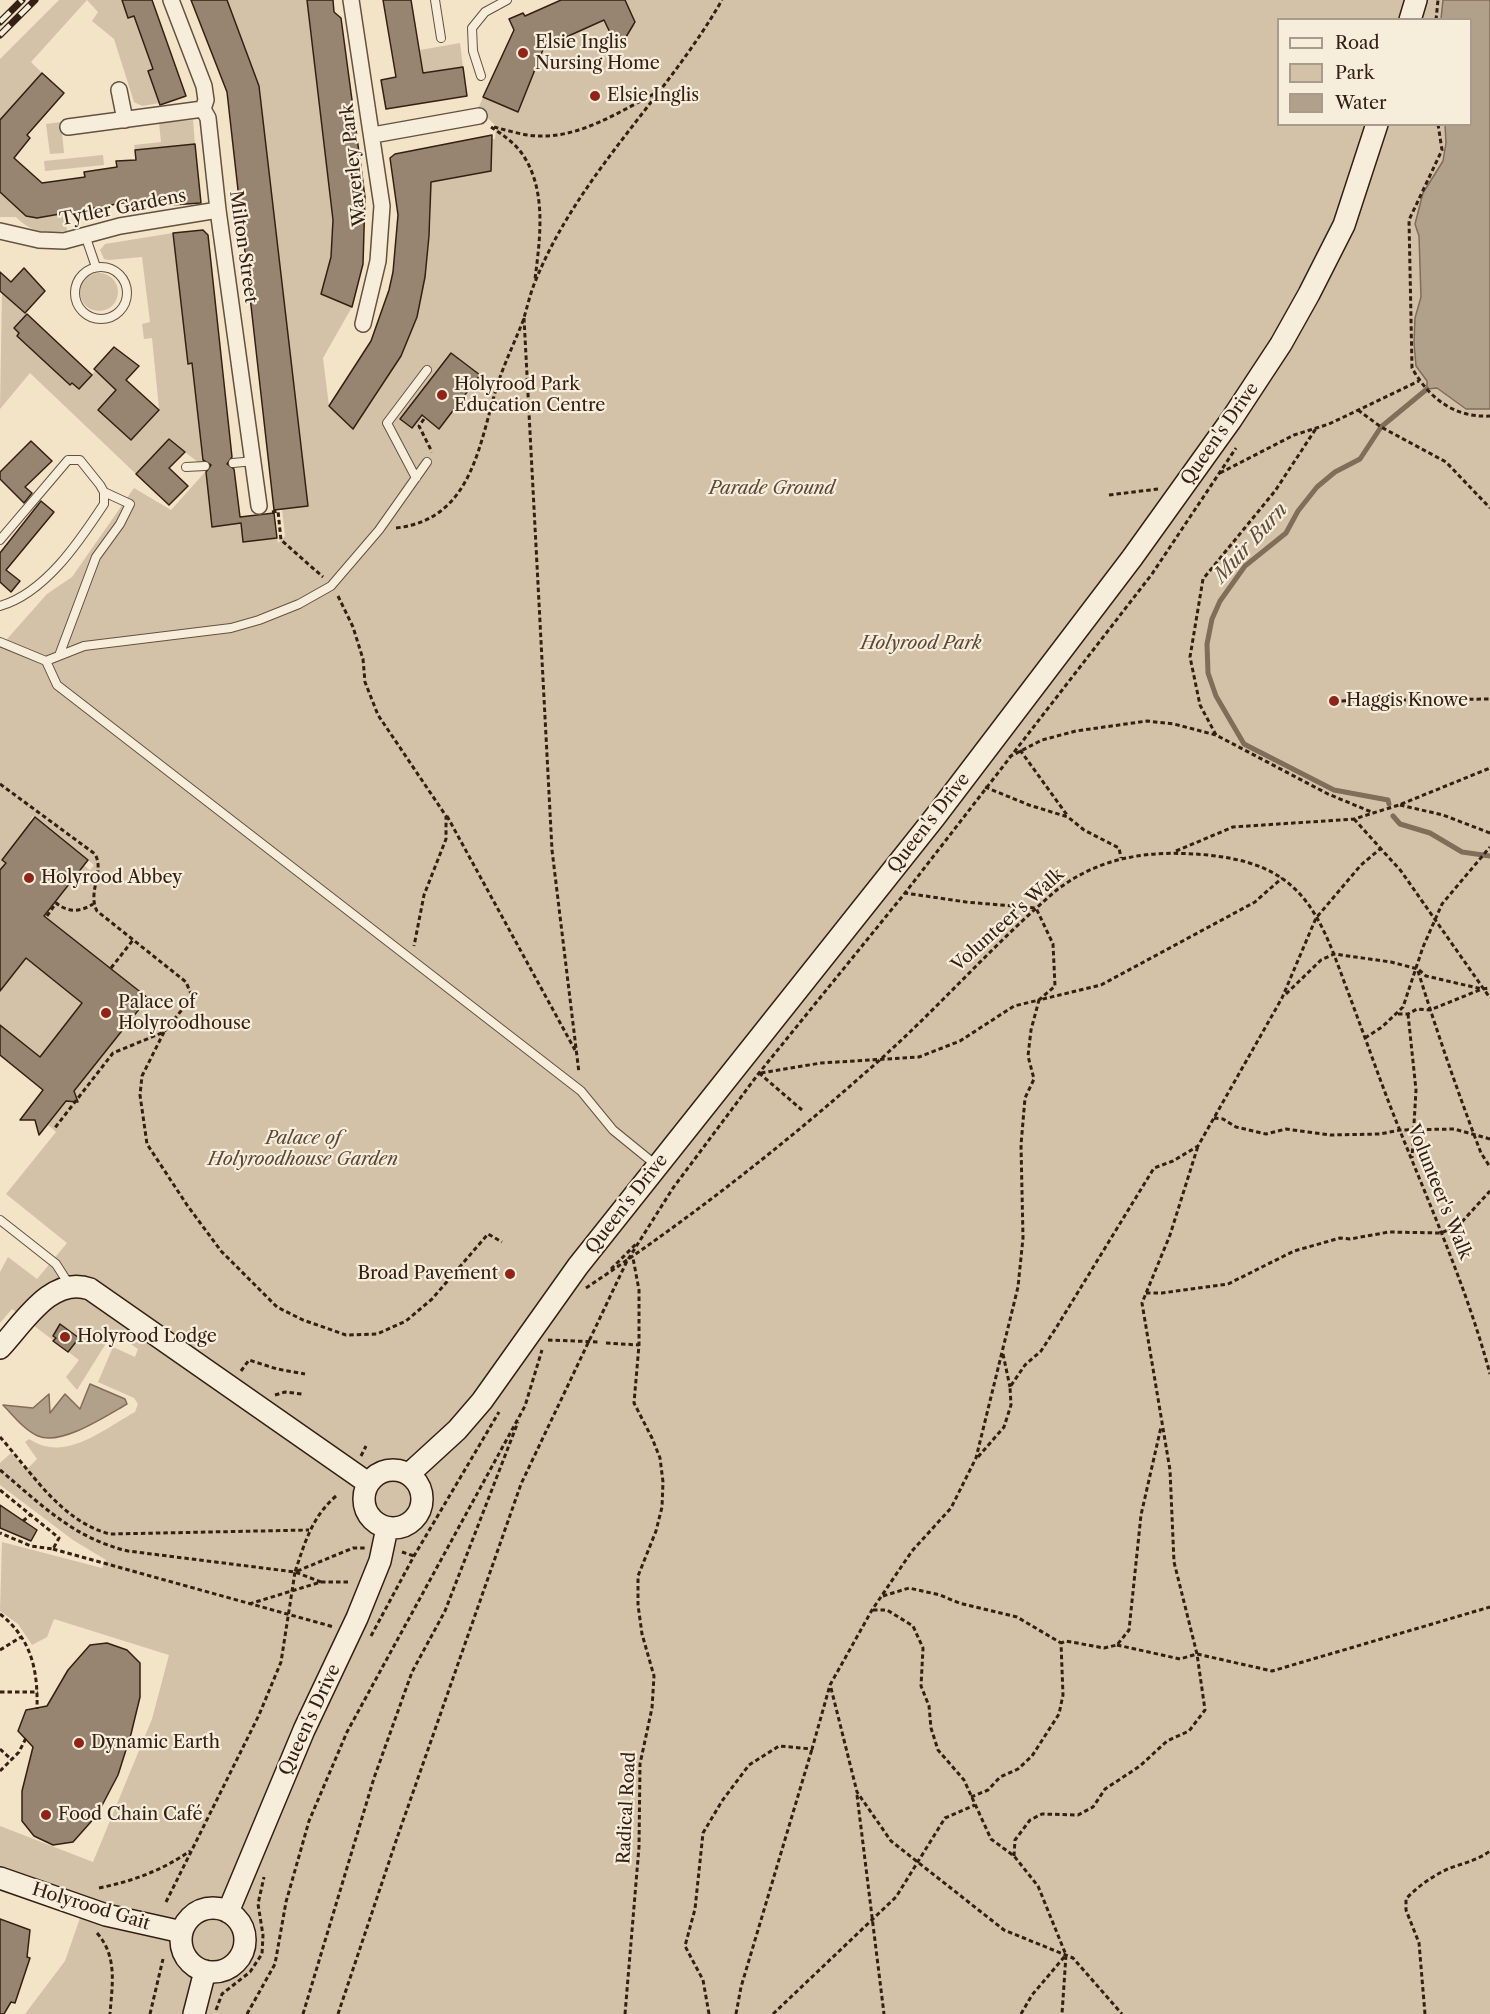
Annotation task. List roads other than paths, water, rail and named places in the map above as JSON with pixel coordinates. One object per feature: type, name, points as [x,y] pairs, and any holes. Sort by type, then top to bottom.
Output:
[{"type":"street","name":"Milton Street","points":[[171,0],[204,86],[206,100],[203,109],[208,117],[218,210],[259,506]]},
{"type":"street","name":"Waverley Park","points":[[351,0],[381,195],[382,226],[376,273],[363,324]]},
{"type":"street","points":[[1411,18],[1416,0]]},
{"type":"street","points":[[119,90],[125,120]]},
{"type":"street","points":[[68,127],[203,109]]},
{"type":"street","points":[[373,135],[479,116]]},
{"type":"street","name":"Queen's Drive","points":[[409,1474],[470,1416],[561,1289],[949,798],[1106,593],[1184,486],[1269,363],[1309,294],[1344,225],[1376,126]]},
{"type":"street","name":"Tytler Gardens","points":[[0,231],[47,241],[64,240],[85,234],[218,210]]},
{"type":"street","points":[[0,1348],[51,1295],[70,1286],[90,1289],[368,1483]]},
{"type":"street","points":[[387,1470],[398,1470],[409,1474],[420,1488],[422,1499],[420,1510],[409,1523],[387,1528],[372,1520],[366,1510],[363,1499],[368,1483],[376,1475],[387,1470]]},
{"type":"street","name":"Queen's Drive","points":[[228,1912],[304,1730],[357,1618],[380,1561],[387,1528]]},
{"type":"street","name":"Holyrood Gait","points":[[0,1878],[106,1915],[182,1932]]},
{"type":"street","points":[[216,1909],[228,1912],[237,1920],[243,1931],[244,1943],[241,1955],[229,1968],[217,1972],[204,1971],[193,1965],[185,1956],[181,1944],[182,1932],[188,1921],[197,1913],[216,1909]]},
{"type":"street","points":[[194,2014],[204,1971]]},
{"type":"lane","points":[[435,0],[441,38]]},
{"type":"lane","points":[[481,76],[473,51],[472,28],[485,12],[507,0]]},
{"type":"lane","points":[[85,234],[96,267]]},
{"type":"lane","points":[[96,267],[105,267],[118,273],[126,290],[125,303],[119,311],[103,319],[85,314],[78,307],[74,294],[80,276],[96,267]]},
{"type":"lane","points":[[416,478],[387,423],[427,370]]},
{"type":"lane","points":[[0,540],[68,460],[80,460],[104,492],[130,504],[120,524],[96,557],[60,653]]},
{"type":"lane","points":[[233,463],[254,461]]},
{"type":"lane","points":[[46,661],[60,653],[84,646],[246,624],[299,604],[331,586],[379,530],[427,462]]},
{"type":"lane","points":[[186,468],[205,466]]},
{"type":"lane","points":[[0,606],[32,590],[58,564],[104,504],[104,492]]},
{"type":"lane","points":[[0,642],[46,661],[57,685],[581,1091],[613,1130],[658,1167]]},
{"type":"lane","points":[[0,1220],[56,1264],[70,1286]]},
{"type":"water","points":[[1443,0],[1490,0],[1490,409],[1466,409],[1437,388],[1427,389],[1427,381],[1416,366],[1415,318],[1421,297],[1419,236],[1415,224],[1423,193],[1443,161],[1446,143],[1445,126],[1472,126],[1472,18],[1441,18]]},
{"type":"water","points":[[90,1384],[125,1399],[127,1404],[96,1422],[59,1437],[38,1436],[23,1426],[3,1405],[33,1408],[49,1394],[50,1413],[65,1394],[80,1409]]},
{"type":"waterway","name":"Muir Burn","points":[[1389,804],[1388,800],[1334,790],[1244,744],[1216,696],[1208,673],[1207,644],[1212,619],[1220,601],[1245,566],[1286,533],[1298,511],[1317,487],[1335,472],[1360,459],[1381,427],[1427,389]]},
{"type":"waterway","name":"Muir Burn","points":[[1393,816],[1400,824],[1430,833],[1462,852],[1490,856]]},
{"type":"railway","points":[[0,22],[22,0]]},
{"type":"railway","points":[[0,35],[35,0]]},
{"type":"place","name":"Elsie Inglis Nursing Home","points":[[523,53]]},
{"type":"place","name":"Elsie Inglis","points":[[595,96]]},
{"type":"place","name":"Holyrood Park Education Centre","points":[[442,395]]},
{"type":"place","name":"Haggis Knowe","points":[[1334,701]]},
{"type":"place","name":"Holyrood Abbey","points":[[29,878]]},
{"type":"place","name":"Palace of Holyroodhouse","points":[[106,1013]]},
{"type":"place","name":"Broad Pavement","points":[[510,1274]]},
{"type":"place","name":"Holyrood Lodge","points":[[65,1337]]},
{"type":"place","name":"Dynamic Earth","points":[[79,1743]]},
{"type":"place","name":"Food Chain Café","points":[[46,1815]]},
{"type":"park label","name":"Parade Ground","points":[[772,489]]},
{"type":"park label","name":"Holyrood Park","points":[[921,644]]},
{"type":"park label","name":"Palace of Holyroodhouse Garden","points":[[303,1149]]}]
